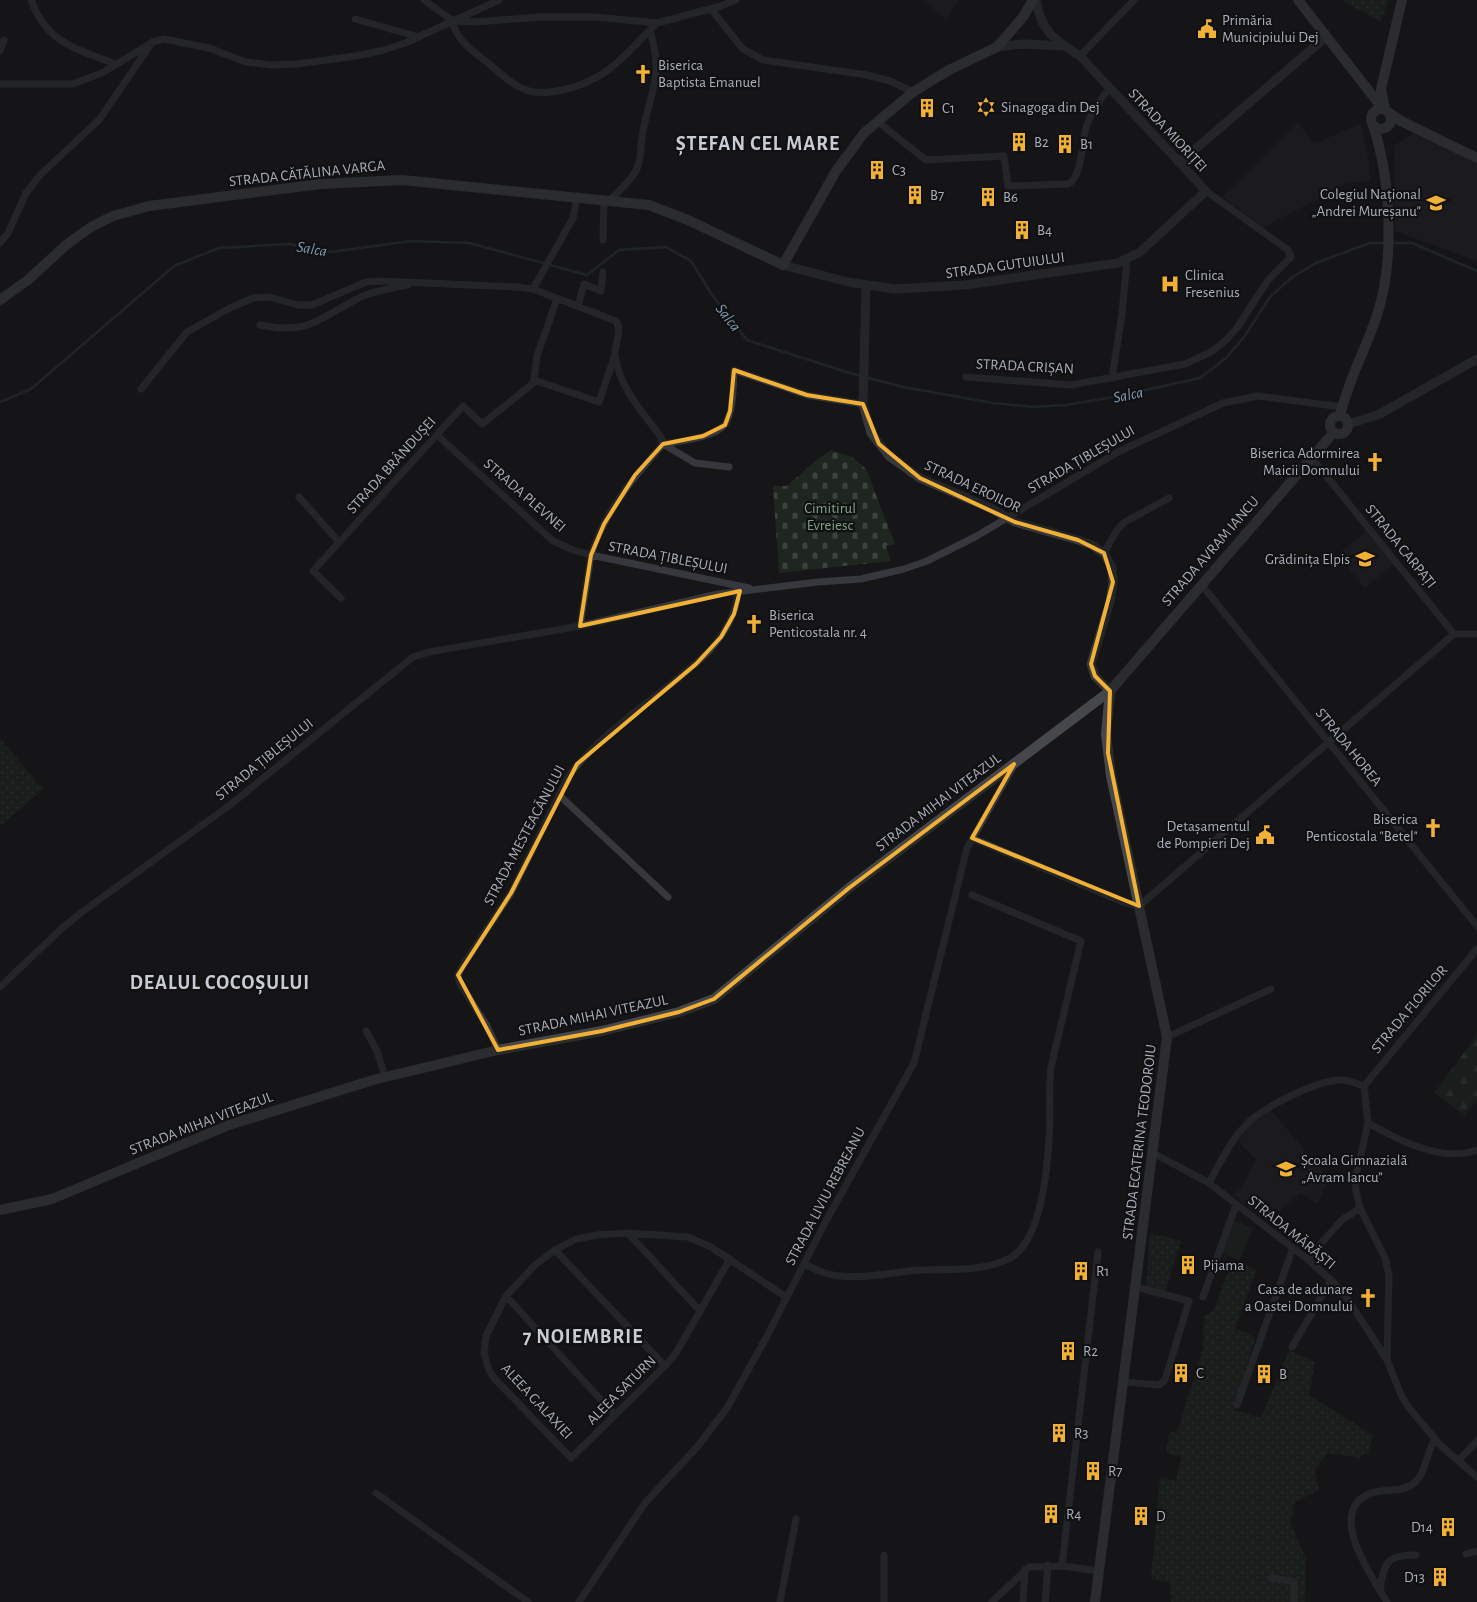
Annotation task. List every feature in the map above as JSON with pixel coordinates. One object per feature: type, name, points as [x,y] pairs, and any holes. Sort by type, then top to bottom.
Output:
[{"type":"main road","points":[[783,265],[840,164],[854,144],[877,121],[913,92],[950,70],[997,47],[1023,17],[1034,0]]},
{"type":"main road","points":[[1298,0],[1391,118],[1383,160]]},
{"type":"main road","points":[[1385,110],[1380,88],[1402,0]]},
{"type":"main road","points":[[1366,88],[1380,88]]},
{"type":"main road","points":[[1344,415],[1379,310],[1388,255],[1387,197],[1383,160],[1372,121],[1371,103],[1366,88]]},
{"type":"main road","points":[[1372,121],[1375,111],[1385,110],[1477,158]]},
{"type":"main road","points":[[1372,121],[1378,128],[1411,125]]},
{"type":"main road","name":"STRADA CĂTĂLINA VARGA","points":[[0,300],[28,280],[66,245],[91,227],[113,216],[149,206],[321,184],[402,180],[649,205],[688,220],[783,265]]},
{"type":"main road","name":"STRADA AVRAM IANCU","points":[[1110,691],[1125,676],[1201,584],[1334,432],[1330,425],[1334,417],[1344,415]]},
{"type":"main road","name":"STRADA MIHAI VITEAZUL","points":[[0,1210],[52,1199],[229,1125],[385,1077],[498,1050],[602,1031],[679,1012],[714,998],[849,888],[1110,691]]},
{"type":"main road","name":"STRADA ECATERINA TEODOROIU","points":[[1095,1602],[1167,1037],[1108,753],[1107,720],[1110,691]]},
{"type":"street","points":[[31,0],[47,30],[60,41],[73,49],[115,64]]},
{"type":"street","points":[[424,0],[453,20],[476,22],[549,17],[595,18],[657,23],[711,9],[719,3],[736,0]]},
{"type":"street","points":[[0,84],[73,84],[102,73],[153,42],[174,40],[209,48],[246,62],[297,64],[384,50],[419,37],[500,0]]},
{"type":"street","points":[[1034,0],[1044,27],[1063,46]]},
{"type":"street","points":[[1080,56],[1134,0]]},
{"type":"street","points":[[711,9],[743,49],[757,58],[779,63],[867,75],[890,81],[913,92]]},
{"type":"street","points":[[355,19],[419,37]]},
{"type":"street","points":[[453,20],[454,30],[462,41],[516,86],[530,91],[553,92],[591,82],[612,69],[657,23]]},
{"type":"street","points":[[603,240],[607,201],[630,180],[638,167],[641,154],[643,131],[658,69],[656,51],[650,31]]},
{"type":"street","points":[[1179,163],[1326,37]]},
{"type":"street","points":[[0,51],[4,40]]},
{"type":"street","points":[[0,243],[8,233],[26,193],[40,175],[99,120],[153,42]]},
{"type":"street","points":[[997,47],[1023,44],[1063,46]]},
{"type":"street","name":"STRADA MIORIȚEI","points":[[1063,46],[1080,56],[1206,191]]},
{"type":"street","name":"STRADA MIORIȚEI","points":[[877,121],[926,160],[1004,156],[1008,186],[1068,184],[1074,182],[1078,173],[1087,125],[1101,98],[1110,88]]},
{"type":"street","name":"STRADA GUTUIULUI","points":[[783,265],[866,286],[895,289],[965,285],[1118,263],[1140,252],[1206,191]]},
{"type":"street","name":"STRADA CRIȘAN","points":[[966,376],[1071,385],[1184,364],[1211,352],[1236,328],[1268,280],[1291,257],[1288,250],[1206,191]]},
{"type":"street","points":[[533,289],[554,254],[572,218],[577,197]]},
{"type":"street","points":[[1112,378],[1128,259]]},
{"type":"street","points":[[578,306],[584,284],[601,291],[603,272]]},
{"type":"street","points":[[142,389],[187,332],[202,322],[253,298],[269,297],[298,305],[312,305],[366,282],[475,283],[533,289],[616,321],[619,332],[615,355],[599,402],[534,380],[537,356],[557,299]]},
{"type":"street","points":[[260,325],[290,329],[310,326],[362,297],[379,290],[418,283]]},
{"type":"street","name":"STRADA EROILOR","points":[[866,286],[862,364],[863,404],[872,433],[889,456],[920,478],[992,509],[1007,518],[1025,526],[1085,542],[1104,553]]},
{"type":"street","points":[[615,355],[632,398],[661,437],[663,444],[695,463],[728,467]]},
{"type":"street","points":[[1344,415],[1378,415],[1477,359]]},
{"type":"street","points":[[591,555],[596,539],[620,497],[635,476],[663,444],[703,436],[719,430],[725,425],[730,411],[734,370],[807,394],[863,404]]},
{"type":"street","name":"STRADA BRÂNDUȘEI","points":[[341,598],[313,570],[463,406],[482,424],[531,385],[534,380]]},
{"type":"street","name":"STRADA ȚIBLEȘULUI","points":[[0,987],[68,923],[230,805],[413,657],[430,652],[580,626],[738,591],[861,579],[904,569],[928,561],[1007,518],[1118,452],[1223,403],[1258,396],[1344,415]]},
{"type":"street","name":"STRADA PLEVNEI","points":[[437,435],[553,541],[573,550],[591,555]]},
{"type":"street","name":"STRADA CARPAȚI","points":[[1311,457],[1454,634]]},
{"type":"street","points":[[299,498],[339,542]]},
{"type":"street","points":[[1110,691],[1095,676],[1091,664],[1106,619],[1114,582],[1112,567],[1104,553],[1117,530],[1125,522],[1169,498]]},
{"type":"street","name":"STRADA ȚIBLEȘULUI","points":[[580,626],[591,555],[708,578],[752,589]]},
{"type":"street","name":"STRADA HOREA","points":[[1201,584],[1477,926]]},
{"type":"street","name":"STRADA MESTEACĂNULUI","points":[[498,1050],[487,1026],[460,982],[458,975],[511,893],[559,795],[577,764],[596,744],[696,664],[716,644],[734,614],[738,591]]},
{"type":"street","points":[[972,838],[1123,902],[1139,906],[1454,634],[1477,634]]},
{"type":"street","name":"STRADA LIVIU REBREANU","points":[[579,1602],[645,1503],[712,1430],[744,1379],[786,1297],[914,1063],[960,872],[972,838],[1014,764]]},
{"type":"street","points":[[559,795],[668,897]]},
{"type":"street","points":[[804,1264],[836,1275],[971,1268],[993,1264],[1009,1258],[1021,1250],[1029,1240],[1038,1216],[1050,1138],[1048,1087],[1051,1067],[1081,941],[972,895]]},
{"type":"street","name":"STRADA FLORILOR","points":[[1364,1086],[1477,949]]},
{"type":"street","points":[[1167,1037],[1271,989]]},
{"type":"street","points":[[366,1031],[377,1051],[385,1077]]},
{"type":"street","points":[[1209,1183],[1228,1148],[1244,1126],[1264,1111],[1308,1089],[1333,1080],[1342,1080],[1364,1086],[1368,1123],[1355,1180],[1360,1208],[1385,1258],[1389,1275],[1387,1360]]},
{"type":"street","points":[[1368,1123],[1409,1143],[1431,1150],[1466,1154],[1477,1150]]},
{"type":"street","name":"STRADA MĂRĂȘTI","points":[[1153,1153],[1209,1183],[1307,1259],[1331,1280],[1345,1295],[1387,1360],[1402,1397],[1435,1439],[1477,1477]]},
{"type":"street","points":[[1203,1297],[1236,1204]]},
{"type":"street","points":[[1307,1259],[1342,1220],[1360,1208]]},
{"type":"street","points":[[628,1233],[700,1311]]},
{"type":"street","name":"ALEEA GALAXIEI","points":[[571,1458],[503,1388],[489,1370],[484,1353],[486,1336],[506,1296],[529,1270],[555,1250],[585,1236],[628,1233],[672,1235],[699,1240],[786,1297]]},
{"type":"street","points":[[1237,1406],[1293,1248]]},
{"type":"street","points":[[555,1250],[665,1366]]},
{"type":"street","points":[[1062,1566],[1098,1252]]},
{"type":"street","name":"ALEEA SATURN","points":[[571,1458],[676,1353],[730,1259]]},
{"type":"street","points":[[1292,1347],[1331,1280]]},
{"type":"street","points":[[1124,1382],[1159,1385],[1165,1380],[1189,1301],[1136,1287]]},
{"type":"street","points":[[506,1296],[615,1415]]},
{"type":"street","points":[[1387,1602],[1356,1546],[1351,1531],[1352,1517],[1357,1502],[1369,1494],[1387,1489],[1403,1489],[1413,1484],[1422,1474],[1435,1439]]},
{"type":"street","points":[[1458,1461],[1477,1441]]},
{"type":"street","points":[[376,1493],[528,1602]]},
{"type":"street","points":[[780,1602],[796,1519]]},
{"type":"street","points":[[1466,1554],[1477,1551]]},
{"type":"street","points":[[884,1555],[884,1602]]},
{"type":"street","points":[[1380,1590],[1384,1568],[1390,1559],[1399,1556],[1416,1555]]},
{"type":"street","points":[[992,1602],[1025,1569],[1036,1565],[1099,1571]]},
{"type":"street","points":[[1045,1602],[1048,1565]]},
{"type":"street","points":[[1023,1602],[1025,1569]]},
{"type":"street","points":[[1272,1578],[1294,1582],[1294,1602]]},
{"type":"highlighted area","points":[[734,370],[807,395],[863,404],[879,444],[920,478],[1015,522],[1078,540],[1104,553],[1113,582],[1091,664],[1095,676],[1110,691],[1108,753],[1139,906],[972,838],[1014,764],[849,888],[714,999],[679,1012],[602,1031],[498,1050],[458,975],[511,893],[577,764],[696,664],[721,637],[734,614],[740,591],[580,626],[591,555],[604,524],[635,475],[663,444],[703,436],[725,425],[730,411]]},
{"type":"shaded area","points":[[923,0],[959,0],[946,20]]},
{"type":"shaded area","points":[[1298,122],[1314,144],[1361,123],[1369,163],[1370,181],[1347,183],[1263,228],[1222,197]]},
{"type":"shaded area","name":"Colegiul Național „Andrei Mureșanu”","points":[[1414,132],[1477,164],[1477,261],[1395,231],[1394,146]]},
{"type":"shaded area","name":"Grădinița Elpis","points":[[1366,531],[1394,564],[1365,588],[1337,555]]},
{"type":"shaded area","name":"Școala Gimnazială „Avram Iancu”","points":[[1271,1110],[1329,1179],[1317,1204],[1301,1193],[1280,1211],[1276,1208],[1265,1220],[1233,1195],[1242,1186],[1256,1159],[1238,1141],[1252,1123]]},
{"type":"green space","points":[[1342,0],[1388,0],[1381,22]]},
{"type":"green space","name":"Cimitirul Evreiesc","points":[[831,450],[852,457],[866,469],[895,544],[886,546],[891,561],[779,573],[773,486],[787,486]]},
{"type":"green space","points":[[0,739],[44,789],[0,826]]},
{"type":"green space","points":[[1477,1035],[1477,1100],[1465,1116],[1434,1093]]},
{"type":"green space","points":[[1234,1221],[1253,1228],[1240,1260],[1221,1253]]},
{"type":"green space","points":[[1150,1233],[1181,1241],[1165,1293],[1146,1288]]},
{"type":"green space","points":[[1232,1261],[1257,1269],[1235,1328],[1255,1337],[1234,1410],[1261,1418],[1289,1350],[1315,1362],[1309,1395],[1373,1435],[1368,1453],[1359,1458],[1328,1453],[1315,1470],[1319,1490],[1294,1503],[1291,1523],[1306,1560],[1305,1602],[1171,1602],[1170,1582],[1151,1579],[1160,1477],[1176,1481],[1181,1457],[1166,1453],[1169,1433],[1178,1430],[1203,1349],[1204,1316],[1214,1310]]},
{"type":"waterway","name":"Salca","points":[[0,402],[31,389],[174,266],[219,248],[289,244],[331,252],[411,241],[469,243],[587,275],[619,250],[666,247],[691,261],[712,295],[747,340],[846,372],[903,387],[993,403],[1033,407],[1066,405],[1119,396],[1200,378],[1226,358],[1244,337],[1270,297],[1291,278],[1316,263],[1370,243],[1385,243]]},
{"type":"waterway","name":"Salca","points":[[1391,243],[1412,243],[1477,271]]},
{"type":"place","name":"Primăria Municipiului Dej","points":[[1207,29]]},
{"type":"place","name":"Biserica Baptista Emanuel","points":[[643,74]]},
{"type":"place","name":"Sinagoga din Dej","points":[[986,107]]},
{"type":"place","name":"C1","points":[[927,108]]},
{"type":"place","name":"B2","points":[[1019,142]]},
{"type":"place","name":"B1","points":[[1065,144]]},
{"type":"place","name":"C3","points":[[877,170]]},
{"type":"place","name":"B7","points":[[915,195]]},
{"type":"place","name":"B6","points":[[988,197]]},
{"type":"place","name":"Colegiul Național „Andrei Mureșanu”","points":[[1436,203]]},
{"type":"place","name":"B4","points":[[1022,230]]},
{"type":"place","name":"Clinica Fresenius","points":[[1170,284]]},
{"type":"place","name":"Biserica Adormirea Maicii Domnului","points":[[1375,462]]},
{"type":"place","name":"Grădinița Elpis","points":[[1365,559]]},
{"type":"place","name":"Biserica Penticostala nr. 4","points":[[754,624]]},
{"type":"place","name":"Biserica Penticostala \"Betel\"","points":[[1433,828]]},
{"type":"place","name":"Detașamentul de Pompieri Dej","points":[[1265,835]]},
{"type":"place","name":"Școala Gimnazială „Avram Iancu”","points":[[1286,1169]]},
{"type":"place","name":"Pijama","points":[[1188,1265]]},
{"type":"place","name":"R1","points":[[1081,1271]]},
{"type":"place","name":"Casa de adunare a Oastei Domnului","points":[[1368,1298]]},
{"type":"place","name":"R2","points":[[1068,1351]]},
{"type":"place","name":"C","points":[[1181,1373]]},
{"type":"place","name":"B","points":[[1264,1374]]},
{"type":"place","name":"R3","points":[[1059,1433]]},
{"type":"place","name":"R7","points":[[1093,1471]]},
{"type":"place","name":"R4","points":[[1051,1514]]},
{"type":"place","name":"D","points":[[1141,1516]]},
{"type":"place","name":"D14","points":[[1448,1527]]},
{"type":"place","name":"D13","points":[[1440,1577]]},
{"type":"district","name":"ȘTEFAN CEL MARE","points":[[758,143]]},
{"type":"district","name":"DEALUL COCOȘULUI","points":[[220,982]]},
{"type":"district","name":"7 NOIEMBRIE","points":[[583,1336]]}]
